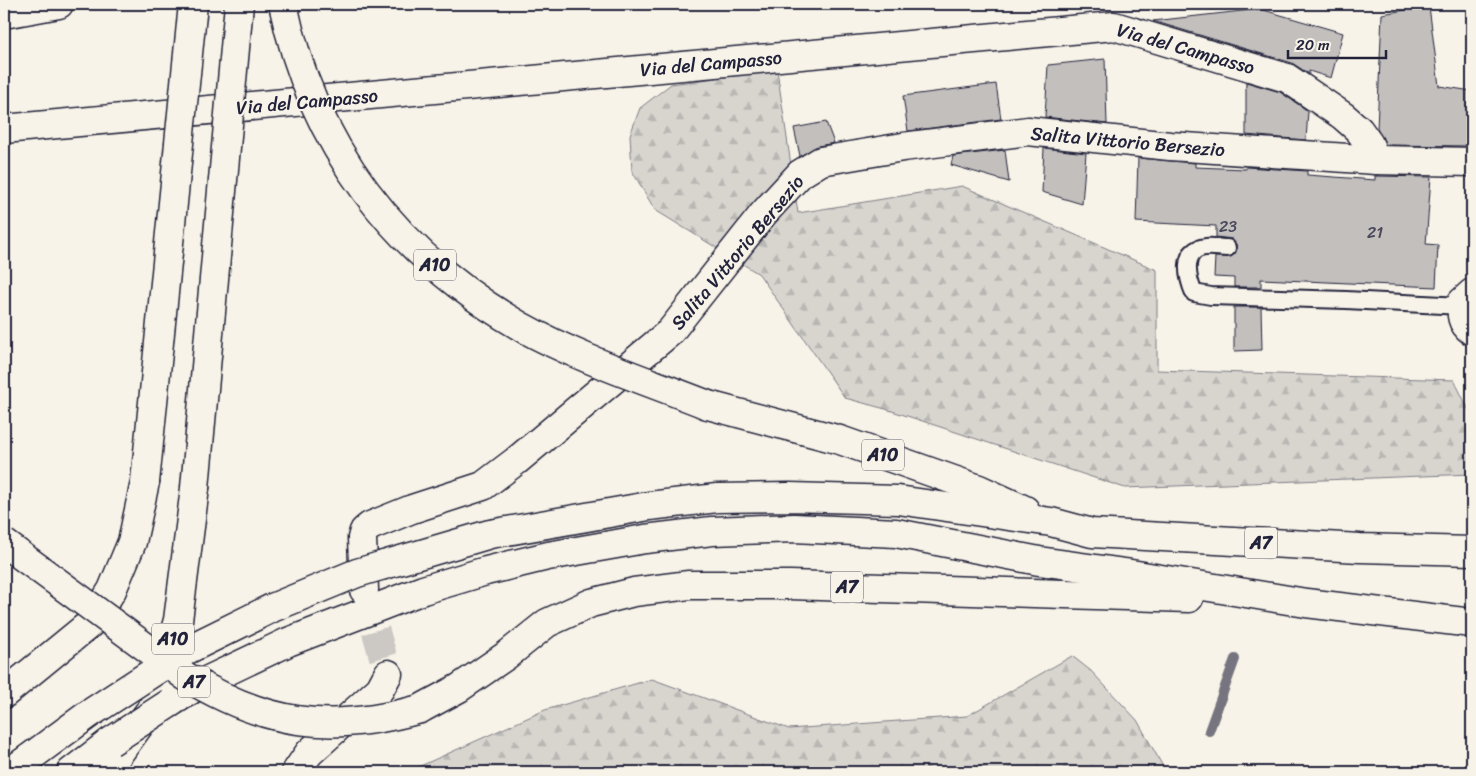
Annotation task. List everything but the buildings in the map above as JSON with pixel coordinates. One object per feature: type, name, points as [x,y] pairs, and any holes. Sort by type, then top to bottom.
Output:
[{"type":"main road","points":[[4,14],[60,4]]},
{"type":"main road","points":[[4,694],[92,622],[112,590],[132,542],[145,482],[193,4]]},
{"type":"main road","name":"A10","points":[[103,772],[109,767],[154,705],[178,620],[194,488],[238,4]]},
{"type":"main road","name":"A10","points":[[283,4],[288,30],[302,75],[339,154],[386,219],[418,251],[486,304],[520,326],[571,350],[708,405],[840,440],[979,489],[1051,522]]},
{"type":"main road","name":"Via del Campasso","points":[[4,129],[1114,26],[1287,78],[1344,116],[1359,130],[1369,144],[1376,160]]},
{"type":"main road","name":"Salita Vittorio Bersezio","points":[[364,590],[362,538],[364,530],[412,509],[483,486],[516,461],[670,332],[764,214],[800,174],[821,161],[903,147],[1028,131],[1170,146],[1376,160]]},
{"type":"main road","points":[[1376,160],[1472,162]]},
{"type":"main road","points":[[1467,300],[1461,316],[1464,324],[1472,331]]},
{"type":"main road","name":"A7","points":[[10,772],[89,714],[187,650],[272,608],[357,573],[490,534],[649,506],[717,498],[790,497],[898,500],[1051,522],[1092,533],[1360,548],[1472,551]]},
{"type":"main road","name":"A7","points":[[71,772],[110,742],[202,683],[288,642],[423,590],[486,571],[548,556],[645,539],[712,531],[794,528],[896,533],[1039,561],[1125,573],[1306,603],[1472,623]]},
{"type":"main road","name":"A7","points":[[4,543],[185,676],[211,692],[238,705],[275,716],[297,721],[329,723],[359,722],[390,717],[420,709],[459,688],[507,655],[547,622],[591,603],[634,592],[689,585],[790,585],[1306,603]]},
{"type":"main road","points":[[296,772],[309,753],[380,689],[388,674]]},
{"type":"lane","points":[[1227,248],[1204,246],[1194,252],[1188,260],[1187,271],[1194,292],[1211,296],[1346,300],[1467,300]]},
{"type":"green space","points":[[777,70],[798,213],[962,186],[1157,270],[1157,370],[1454,380],[1472,416],[1472,474],[1125,488],[889,410],[845,398],[759,274],[655,210],[632,171],[630,135],[640,108],[671,84]]},
{"type":"green space","points":[[1072,656],[1091,671],[1137,720],[1166,772],[407,772],[545,710],[652,679],[789,729],[967,716]]},
{"type":"waterway","points":[[1209,731],[1235,659]]},
{"type":"tunnel","points":[[364,590],[388,674]]}]
